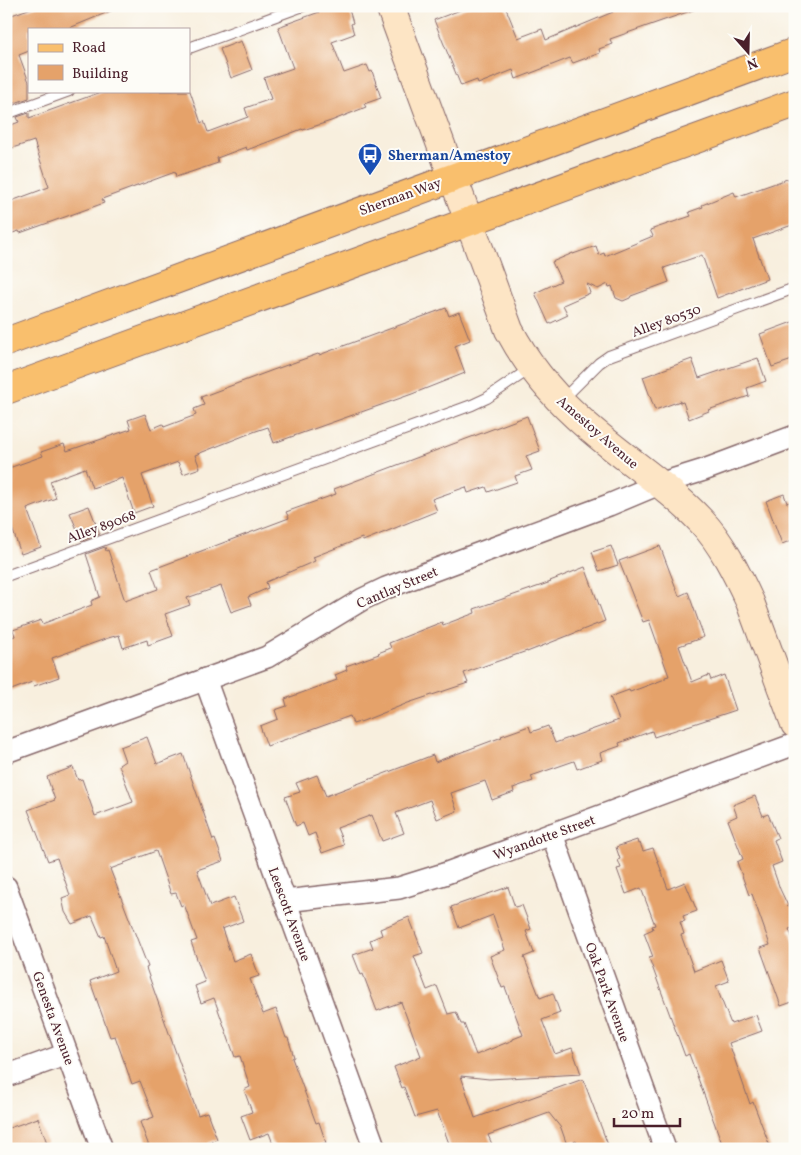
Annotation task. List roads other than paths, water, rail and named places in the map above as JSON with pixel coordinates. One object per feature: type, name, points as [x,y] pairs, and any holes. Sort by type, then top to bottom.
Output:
[{"type":"main road","name":"Sherman Way","points":[[6,342],[795,52]]},
{"type":"main road","points":[[6,390],[795,102]]},
{"type":"street","name":"Amestoy Avenue","points":[[398,8],[453,177],[509,330],[522,354],[561,402],[701,521],[717,542],[735,571],[750,602],[795,724]]},
{"type":"street","name":"Cantlay Street","points":[[6,752],[267,657],[363,599],[386,588],[609,505],[659,484],[704,470],[795,436]]},
{"type":"street","name":"Leescott Avenue","points":[[204,679],[375,1149]]},
{"type":"street","name":"Wyandotte Street","points":[[285,901],[399,888],[444,874],[795,744]]},
{"type":"street","name":"Oak Park Avenue","points":[[552,834],[665,1149]]},
{"type":"street","name":"Genesta Avenue","points":[[6,887],[102,1149]]},
{"type":"street","points":[[6,1076],[67,1054]]},
{"type":"lane","points":[[190,48],[303,6]]},
{"type":"lane","points":[[6,114],[66,92]]},
{"type":"lane","name":"Alley 80530","points":[[561,402],[599,363],[609,356],[795,288]]},
{"type":"lane","name":"Alley 89068","points":[[6,576],[472,405],[487,398],[532,368]]},
{"type":"place","name":"Sherman/Amestoy","points":[[370,176]]}]
